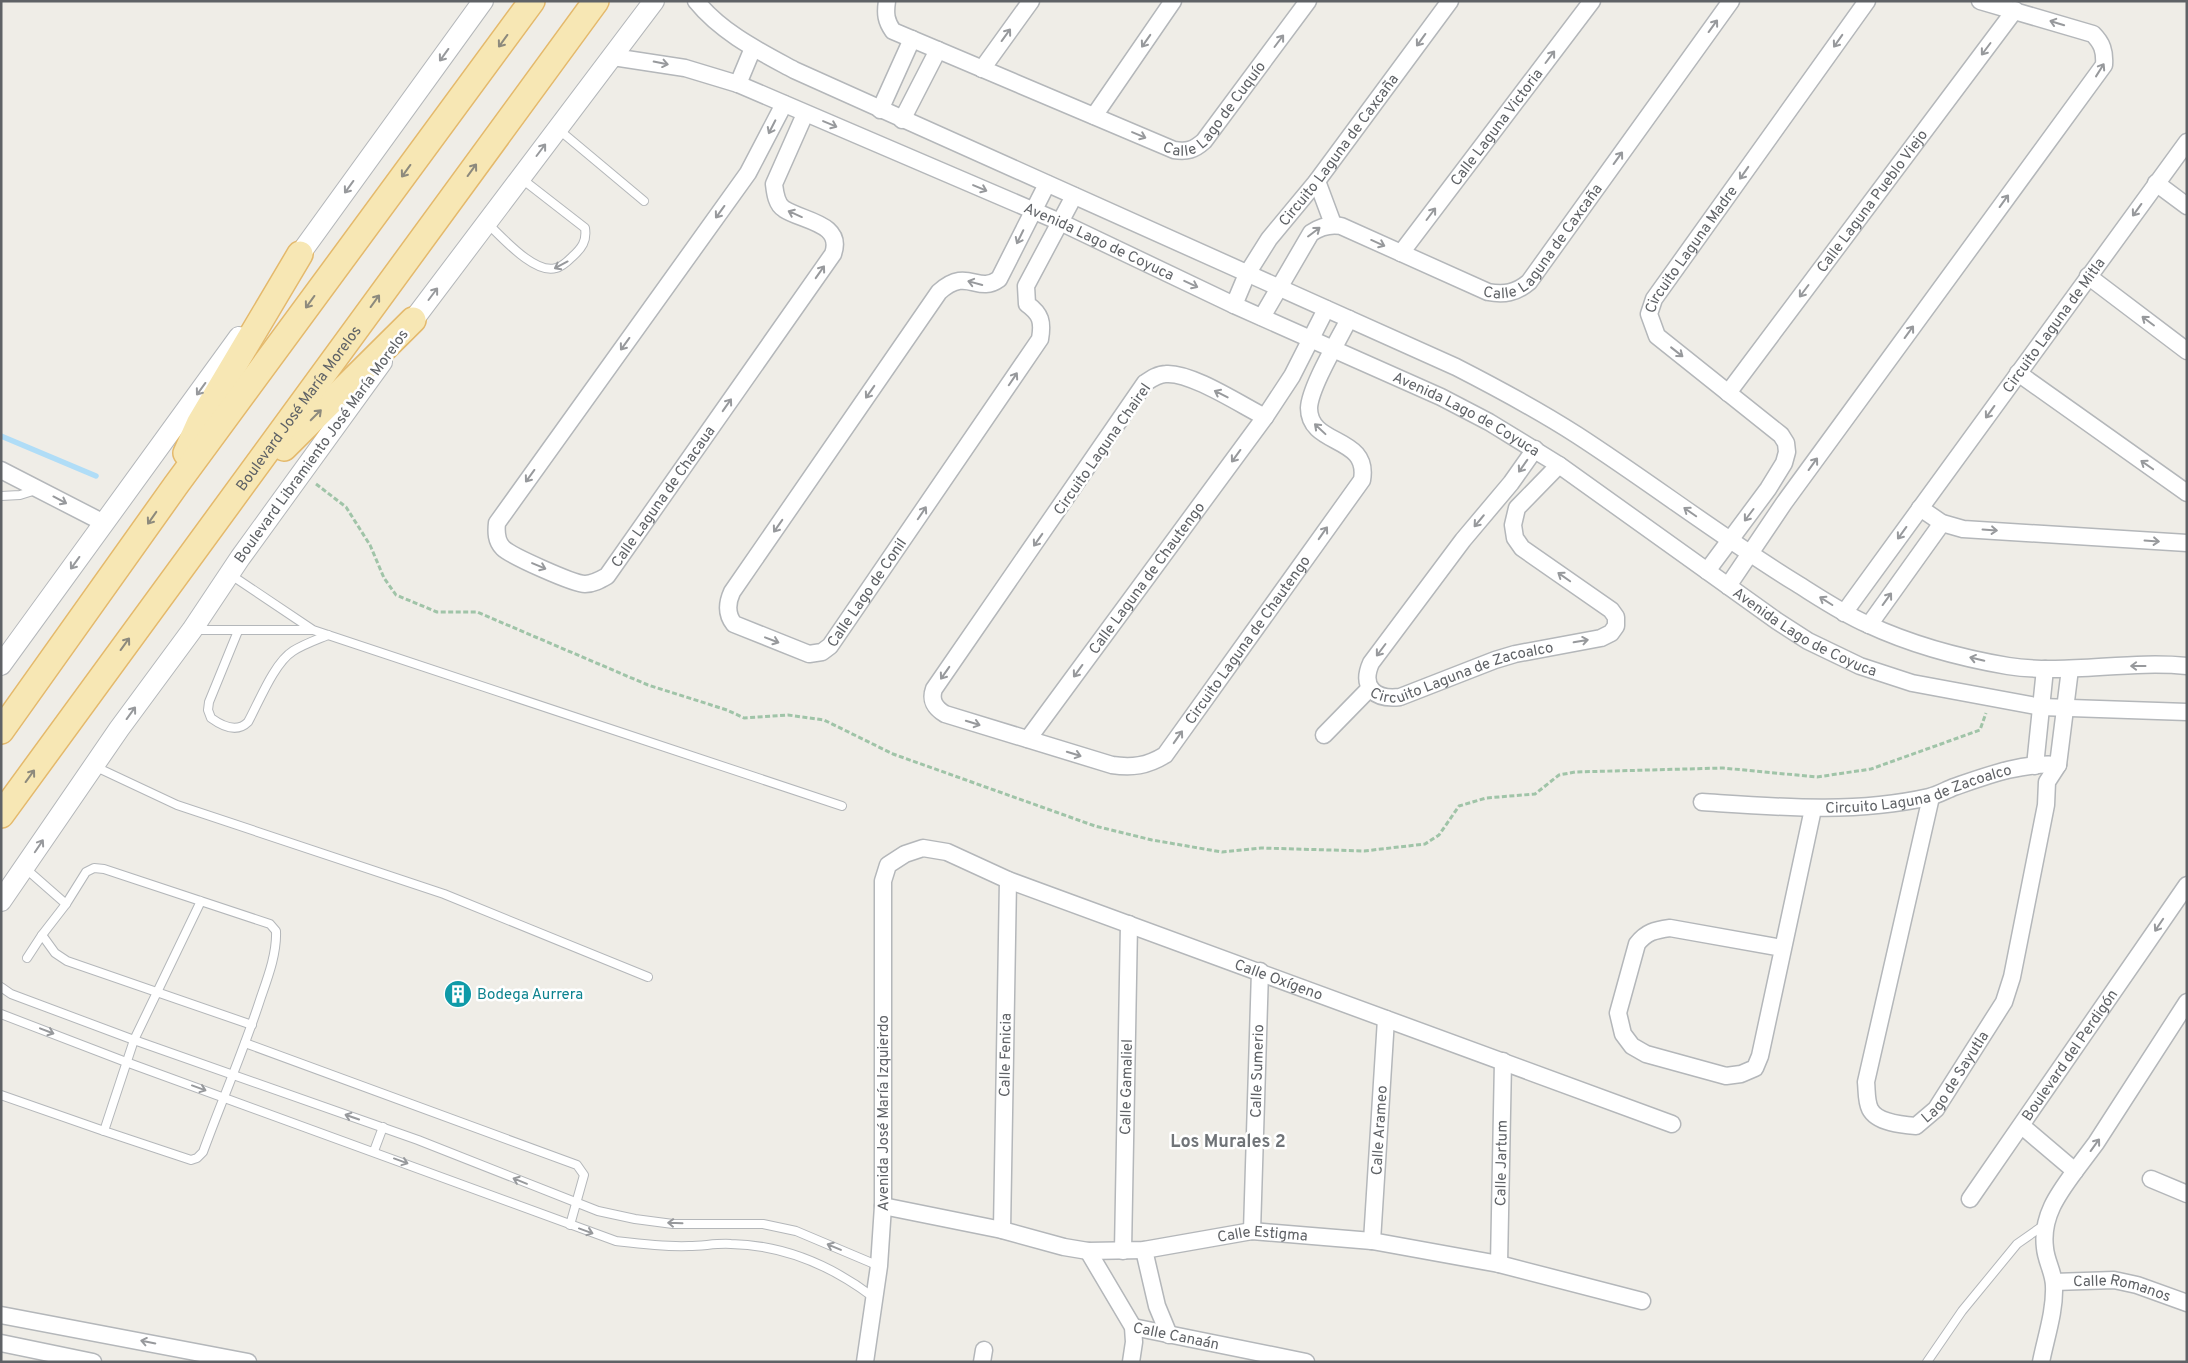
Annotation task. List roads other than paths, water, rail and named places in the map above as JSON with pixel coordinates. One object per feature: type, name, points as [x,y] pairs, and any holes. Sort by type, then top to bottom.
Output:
[{"type":"main road","points":[[1,731],[176,485],[532,1]]},
{"type":"main road","name":"Boulevard José María Morelos","points":[[1,815],[596,1]]},
{"type":"main road","points":[[176,485],[187,448],[199,424],[300,254]]},
{"type":"main road","points":[[221,513],[299,432],[413,320]]},
{"type":"street","points":[[1,665],[483,1]]},
{"type":"street","name":"Boulevard Libramiento José María Morelos","points":[[1,901],[230,574],[413,320],[654,1]]},
{"type":"street","name":"Avenida Lago de Coyuca","points":[[696,1],[719,25],[753,48],[794,70],[1456,367],[1521,401],[1578,435],[1749,554],[1844,613],[1869,625],[1942,651],[2008,666],[2045,669],[2187,666]]},
{"type":"street","name":"Calle Lago de Cuquío","points":[[887,1],[885,12],[887,22],[893,31],[1174,150],[1185,151],[1195,149],[1204,141],[1308,1]]},
{"type":"street","points":[[982,69],[1031,1]]},
{"type":"street","points":[[1094,116],[1173,1]]},
{"type":"street","name":"Circuito Laguna de Caxcaña","points":[[1234,305],[1247,274],[1269,239],[1317,181],[1450,1]]},
{"type":"street","name":"Calle Laguna Victoria","points":[[1402,253],[1592,1]]},
{"type":"street","name":"Calle Laguna de Caxcaña","points":[[1333,224],[1488,292],[1501,294],[1522,288],[1529,282],[1731,1]]},
{"type":"street","name":"Circuito Laguna Madre","points":[[1707,571],[1768,489],[1784,463],[1787,452],[1786,443],[1781,435],[1657,336],[1649,314],[1654,299],[1867,1]]},
{"type":"street","points":[[1728,586],[1749,554],[2104,65],[2104,53],[2101,42],[2093,34],[1980,1]]},
{"type":"street","name":"Calle Laguna Pueblo Viejo","points":[[1728,393],[2015,10]]},
{"type":"street","points":[[880,110],[912,39]]},
{"type":"street","points":[[738,84],[753,48]]},
{"type":"street","points":[[902,120],[938,50]]},
{"type":"street","name":"Avenida Lago de Coyuca","points":[[613,57],[685,68],[738,84],[1060,222],[1234,305],[1441,397],[1535,449],[1777,622],[1808,641],[1860,666],[1912,683],[2041,707],[2187,712]]},
{"type":"street","name":"Calle Laguna de Chacaua","points":[[774,184],[778,201],[783,208],[830,231],[835,241],[833,254],[606,576],[594,583],[578,583],[509,553],[498,542],[497,523],[748,173],[784,104]]},
{"type":"street","points":[[748,173],[774,184],[806,114]]},
{"type":"street","name":"Circuito Laguna de Mitla","points":[[1844,613],[2187,142]]},
{"type":"street","points":[[1262,317],[1310,233],[1318,228],[1333,224],[1317,181]]},
{"type":"street","points":[[2156,183],[2187,206]]},
{"type":"street","name":"Calle Lago de Conil","points":[[1046,184],[999,279],[992,284],[985,285],[962,279],[947,285],[939,292],[732,592],[728,608],[730,619],[734,624],[809,654],[822,652],[830,646],[1040,339],[1041,322],[1037,311],[1027,304],[1026,286],[1074,196]]},
{"type":"street","points":[[2088,276],[2187,351]]},
{"type":"street","points":[[1265,417],[1292,376],[1326,309]]},
{"type":"street","name":"Circuito Laguna de Chautengo","points":[[933,700],[936,708],[945,714],[1112,765],[1127,768],[1141,766],[1165,755],[1362,480],[1362,465],[1356,453],[1319,431],[1311,418],[1310,404],[1314,390],[1349,319]]},
{"type":"street","points":[[2018,373],[2187,493]]},
{"type":"street","name":"Circuito Laguna Chairel","points":[[933,700],[934,689],[1145,384],[1152,378],[1166,374],[1190,378],[1265,417]]},
{"type":"street","name":"Calle Laguna de Chautengo","points":[[1028,739],[1265,417]]},
{"type":"street","name":"Circuito Laguna de Zacoalco","points":[[1535,449],[1511,483],[1463,540],[1371,663],[1367,678],[1370,688],[1377,695],[1386,699],[1400,697],[1495,660],[1524,652],[1601,638],[1611,634],[1616,626],[1616,618],[1611,610],[1522,548],[1515,538],[1513,518],[1517,508],[1559,466]]},
{"type":"street","points":[[1,470],[104,523]]},
{"type":"street","points":[[1920,508],[1942,523],[1963,528],[2187,543]]},
{"type":"street","points":[[1869,625],[1942,523]]},
{"type":"street","points":[[2045,669],[2035,766],[2047,782],[2058,766],[2070,669]]},
{"type":"street","points":[[1324,735],[1370,688]]},
{"type":"street","name":"Circuito Laguna de Zacoalco","points":[[1702,802],[1813,809],[1866,807],[1931,797],[1980,778],[2035,766],[2058,766]]},
{"type":"street","name":"Lago de Sayutla","points":[[1931,797],[1866,1082],[1870,1110],[1876,1117],[1903,1125],[1916,1126],[1936,1109],[2004,1002],[2012,977],[2046,805],[2047,782]]},
{"type":"street","points":[[1782,948],[1670,928],[1655,930],[1644,935],[1637,944],[1618,1013],[1624,1034],[1632,1046],[1646,1054],[1726,1076],[1740,1074],[1755,1068],[1760,1056],[1813,809]]},
{"type":"street","name":"Calle Oxígeno","points":[[888,865],[905,854],[923,848],[947,852],[1008,880],[1260,971],[1672,1124]]},
{"type":"street","name":"Avenida José María Izquierdo","points":[[865,1362],[879,1266],[883,1206],[883,881],[888,865]]},
{"type":"street","name":"Calle Fenicia","points":[[1002,1230],[1008,880]]},
{"type":"street","name":"Boulevard del Perdigón","points":[[2075,1171],[2022,1126],[2187,885]]},
{"type":"street","name":"Calle Gamaliel","points":[[1122,1251],[1129,924]]},
{"type":"street","name":"Calle Sumerio","points":[[1252,1231],[1260,971]]},
{"type":"street","points":[[2040,1362],[2051,1315],[2054,1282],[2045,1248],[2046,1224],[2052,1203],[2096,1143],[2187,1002]]},
{"type":"street","name":"Calle Arameo","points":[[1372,1241],[1386,1019]]},
{"type":"street","name":"Calle Jartum","points":[[1499,1264],[1503,1061]]},
{"type":"street","points":[[1970,1199],[2022,1126]]},
{"type":"street","points":[[2151,1179],[2187,1194]]},
{"type":"street","name":"Calle Estigma","points":[[883,1206],[1002,1230],[1064,1248],[1088,1251],[1144,1250],[1252,1231],[1372,1241],[1499,1264],[1642,1301]]},
{"type":"street","points":[[1144,1250],[1157,1306],[1169,1336]]},
{"type":"street","name":"Calle Canaán","points":[[1088,1251],[1133,1328],[1306,1362]]},
{"type":"street","name":"Calle Romanos","points":[[2054,1282],[2114,1280],[2136,1285],[2187,1303]]},
{"type":"street","points":[[1,1315],[183,1355],[248,1362]]},
{"type":"street","points":[[1131,1362],[1134,1342],[1133,1328]]},
{"type":"street","points":[[1,1343],[93,1362]]},
{"type":"lane","points":[[558,129],[644,200]]},
{"type":"lane","points":[[486,223],[525,258],[546,269],[557,268],[581,248],[586,238],[585,228],[520,177]]},
{"type":"lane","points":[[1,496],[20,495],[38,489]]},
{"type":"lane","points":[[230,574],[313,630],[842,806]]},
{"type":"lane","points":[[192,630],[313,630]]},
{"type":"lane","points":[[238,631],[208,702],[211,718],[231,728],[244,726],[248,722],[279,665],[291,652],[306,643],[329,635]]},
{"type":"lane","points":[[94,766],[177,804],[444,894],[648,977]]},
{"type":"lane","points":[[24,868],[66,904]]},
{"type":"lane","points":[[1,1095],[190,1160],[197,1158],[203,1152],[252,1025],[267,978],[276,940],[276,930],[270,924],[104,869],[94,868],[86,872],[66,904],[27,958]]},
{"type":"lane","points":[[104,1131],[134,1040],[201,901]]},
{"type":"lane","points":[[42,935],[55,953],[67,961],[252,1025]]},
{"type":"lane","points":[[1,987],[11,994],[134,1040],[418,1140],[576,1204],[598,1211],[634,1219],[672,1224],[763,1224],[796,1232],[879,1266]]},
{"type":"lane","points":[[1,1014],[126,1062],[616,1241],[653,1246],[731,1244],[765,1247],[799,1256],[832,1270],[854,1282],[875,1298]]},
{"type":"lane","points":[[245,1043],[577,1165],[584,1175],[570,1225]]},
{"type":"lane","points":[[374,1152],[383,1127]]},
{"type":"lane","points":[[1927,1362],[1962,1311],[2017,1244],[2046,1224]]},
{"type":"waterway","points":[[1,436],[96,476]]},
{"type":"place","name":"Bodega Aurrera","points":[[458,994]]},
{"type":"district","name":"Los Murales 2","points":[[1228,1141]]}]
